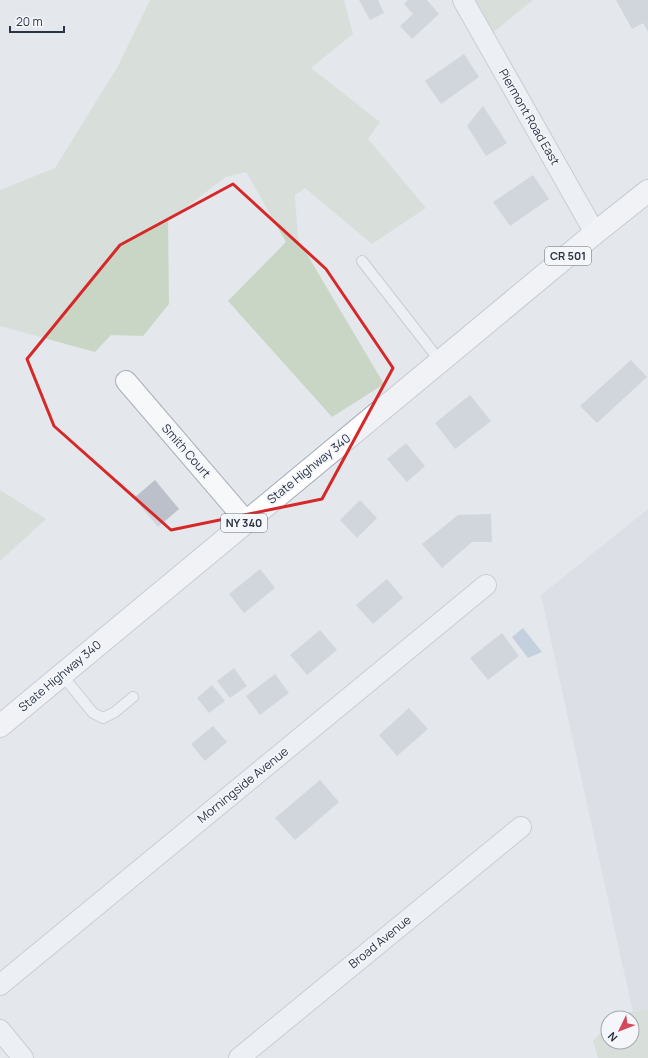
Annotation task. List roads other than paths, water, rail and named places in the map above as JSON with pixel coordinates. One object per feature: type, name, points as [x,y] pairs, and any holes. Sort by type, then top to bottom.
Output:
[{"type":"main road","name":"CR 501","points":[[489,321],[648,191]]},
{"type":"main road","name":"State Highway 340","points":[[0,726],[489,321]]},
{"type":"street","name":"Piermont Road East","points":[[463,0],[595,233]]},
{"type":"street","name":"Smith Court","points":[[126,381],[246,521]]},
{"type":"street","name":"Morningside Avenue","points":[[0,985],[486,585]]},
{"type":"street","name":"Broad Avenue","points":[[239,1058],[521,826]]},
{"type":"street","points":[[0,1030],[23,1058]]},
{"type":"lane","points":[[362,261],[440,361]]},
{"type":"lane","points":[[62,674],[93,713],[103,718],[115,712],[133,697]]},
{"type":"water","points":[[523,628],[542,652],[528,658],[512,637]]}]
